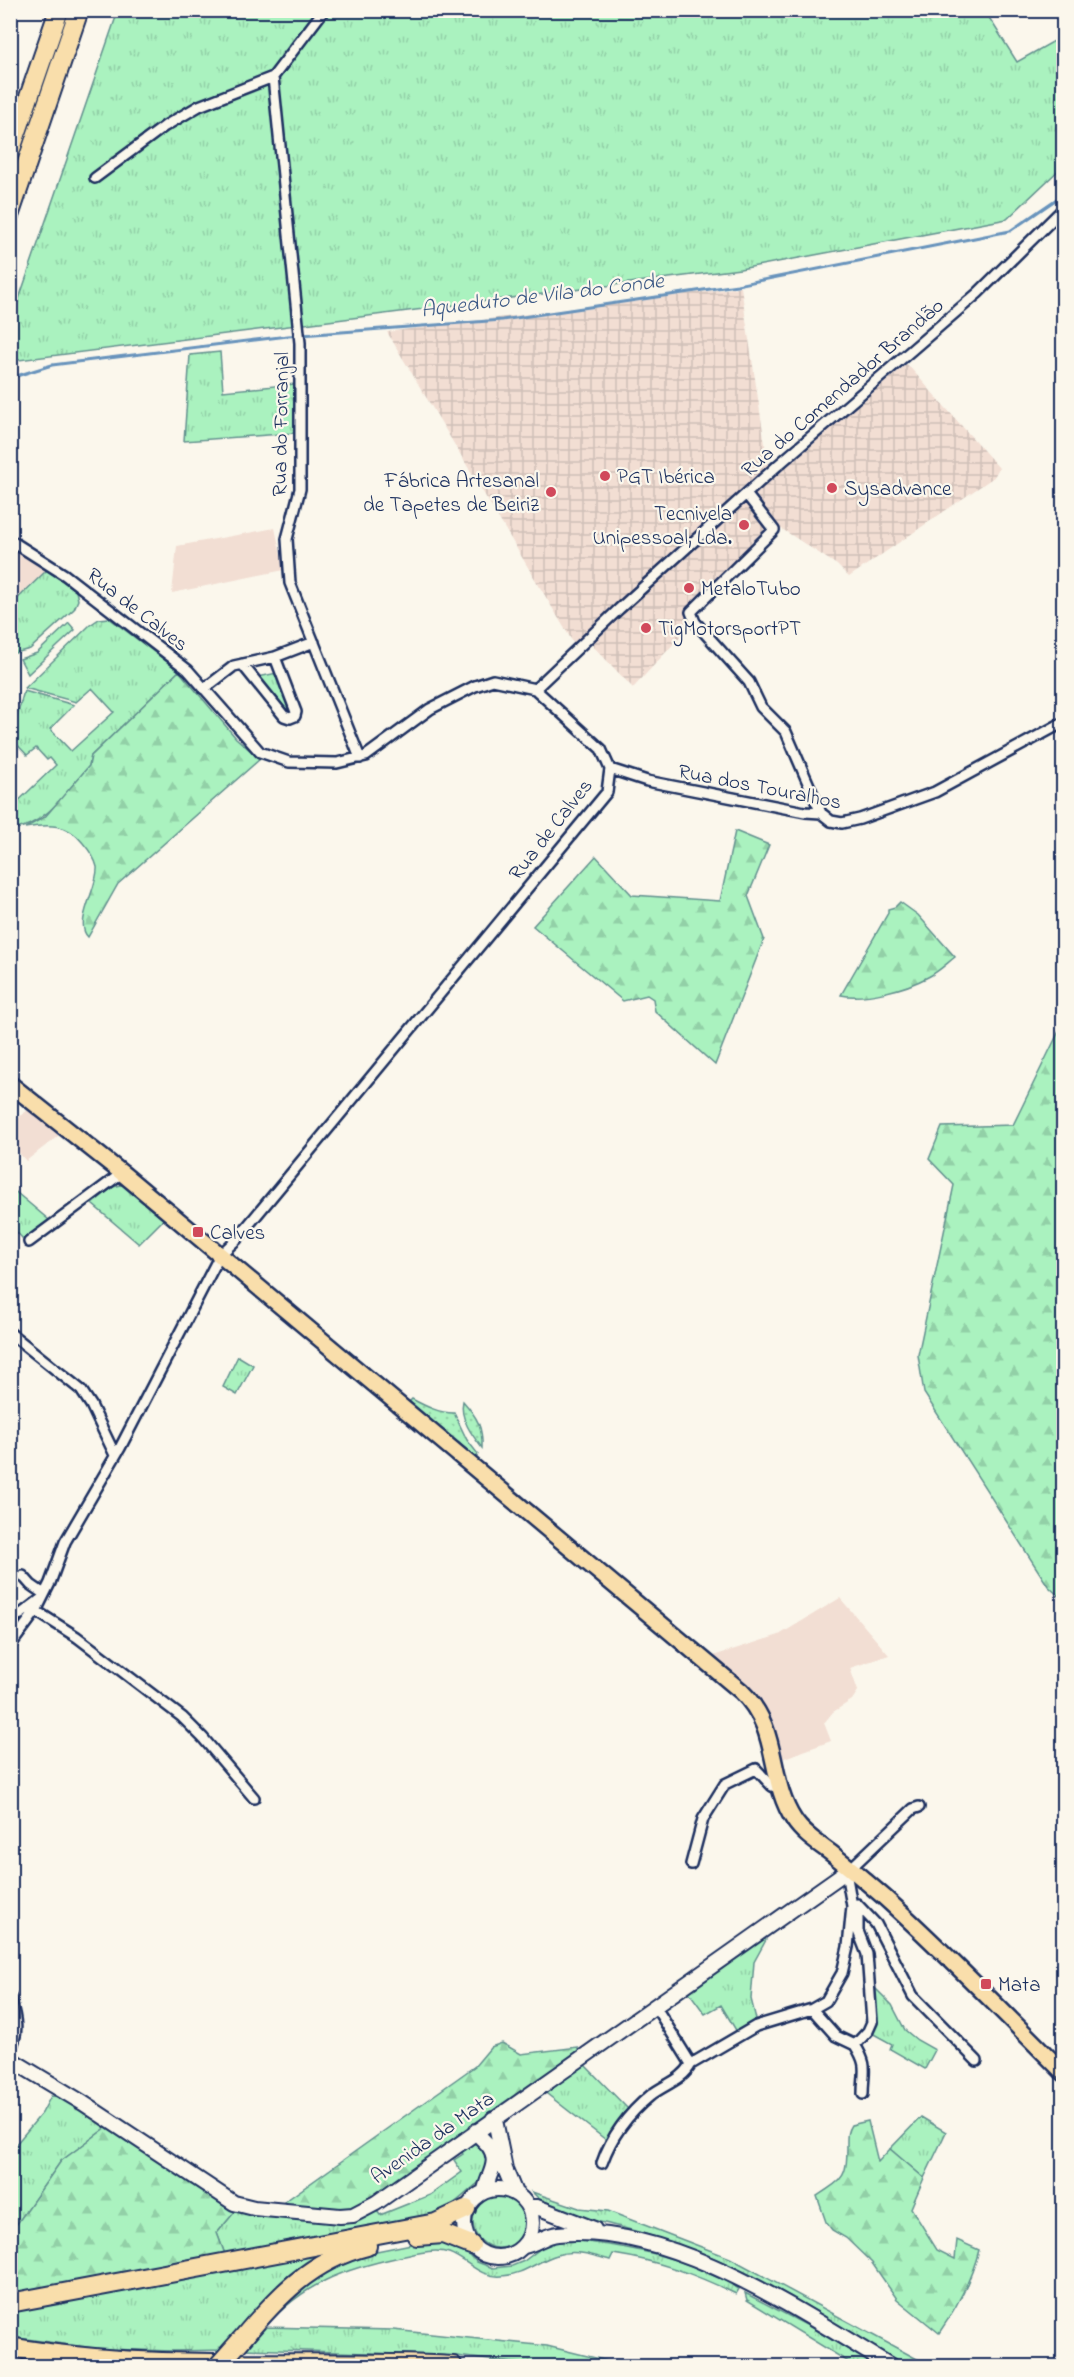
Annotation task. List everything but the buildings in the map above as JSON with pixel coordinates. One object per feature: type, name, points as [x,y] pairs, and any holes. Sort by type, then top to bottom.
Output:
[{"type":"highway","points":[[10,152],[59,10]]},
{"type":"highway","points":[[10,213],[79,10]]},
{"type":"highway","points":[[10,2303],[436,2223],[466,2209]]},
{"type":"highway","points":[[218,2367],[285,2290],[308,2272],[335,2257],[362,2248],[430,2234],[447,2235],[471,2245]]},
{"type":"highway","points":[[10,2347],[138,2360],[453,2367]]},
{"type":"highway","points":[[10,2366],[15,2367]]},
{"type":"main road","points":[[10,1084],[122,1173],[751,1700],[760,1713],[766,1729],[781,1789],[794,1821],[917,1926],[1064,2073]]},
{"type":"street","points":[[95,178],[165,126],[199,106],[273,77],[324,10]]},
{"type":"street","name":"Rua do Forranjal","points":[[273,77],[300,343],[300,489],[287,539],[290,583],[360,758]]},
{"type":"street","name":"Rua do Comendador Brandão","points":[[535,689],[746,494],[978,293],[1064,208]]},
{"type":"street","points":[[746,494],[774,530],[691,612],[696,622],[749,682],[761,707],[786,732],[821,813]]},
{"type":"street","name":"Rua de Calves","points":[[10,540],[65,575],[188,670],[260,752],[289,762],[337,763],[360,758],[366,756],[430,709],[475,686],[493,680],[535,689],[601,748],[610,769],[607,792],[236,1240],[220,1255],[115,1455],[65,1542],[36,1611],[10,1646]]},
{"type":"street","points":[[204,689],[234,666],[275,657],[314,642]]},
{"type":"street","points":[[242,664],[284,716],[290,718],[295,716],[296,712],[275,657]]},
{"type":"street","name":"Rua dos Touralhos","points":[[610,769],[647,781],[805,812],[821,813],[831,821],[842,823],[860,819],[934,792],[1064,722]]},
{"type":"street","points":[[29,1242],[122,1173]]},
{"type":"street","points":[[10,1332],[81,1390],[91,1405],[115,1455]]},
{"type":"street","points":[[10,1618],[21,1614],[43,1596],[23,1576]]},
{"type":"street","points":[[36,1611],[77,1637],[182,1718],[203,1738],[254,1798]]},
{"type":"street","points":[[691,1864],[702,1819],[725,1784],[756,1769],[772,1786],[781,1789]]},
{"type":"street","points":[[602,2163],[609,2142],[633,2114],[651,2095],[686,2073],[691,2064],[756,2026],[812,2009],[826,2001],[845,1966],[852,1906],[851,1871],[913,1809],[919,1807]]},
{"type":"street","points":[[851,1871],[857,1904],[858,1931],[867,1954],[872,2022],[868,2031],[855,2045]]},
{"type":"street","name":"Avenida da Mata","points":[[10,2059],[92,2109],[234,2203],[254,2208],[340,2216],[353,2215],[376,2203],[493,2119],[851,1871]]},
{"type":"street","points":[[857,1904],[876,1924],[913,1996],[977,2061]]},
{"type":"street","points":[[10,1997],[17,2025],[15,2042],[10,2050]]},
{"type":"street","points":[[655,2006],[691,2064]]},
{"type":"street","points":[[812,2009],[836,2036],[855,2045],[864,2059],[866,2067],[863,2094]]},
{"type":"street","points":[[493,2119],[505,2169],[515,2193],[529,2207],[532,2227],[524,2246]]},
{"type":"street","points":[[476,2131],[490,2148],[494,2161],[492,2174],[485,2190],[474,2198],[466,2209],[464,2228],[471,2245],[478,2252],[497,2258],[555,2234],[605,2233]]},
{"type":"street","points":[[485,2190],[505,2189],[515,2193]]},
{"type":"street","points":[[529,2207],[605,2233],[664,2249],[722,2271],[770,2295],[891,2367]]},
{"type":"shaded area","points":[[741,287],[768,464],[775,472],[907,364],[999,468],[994,477],[849,577],[837,565],[782,529],[697,607],[691,625],[633,688],[592,645],[574,644],[387,332]]},
{"type":"shaded area","points":[[275,528],[284,570],[172,593],[177,546]]},
{"type":"shaded area","points":[[11,546],[47,570],[11,605]]},
{"type":"shaded area","points":[[30,1108],[62,1133],[26,1161],[11,1144],[10,1125]]},
{"type":"shaded area","points":[[840,1598],[889,1655],[850,1668],[858,1691],[852,1700],[833,1712],[824,1723],[831,1741],[779,1760],[766,1717],[710,1657],[779,1635]]},
{"type":"green space","points":[[118,11],[985,11],[1017,62],[1063,36],[1063,166],[1007,219],[740,269],[11,361],[11,322]]},
{"type":"green space","points":[[220,352],[223,391],[295,384],[295,433],[184,441],[190,355]]},
{"type":"green space","points":[[47,570],[76,591],[78,600],[74,609],[30,649],[11,654],[11,605]]},
{"type":"green space","points":[[109,618],[179,671],[91,756],[89,766],[55,806],[35,822],[11,830],[11,808],[56,765],[50,758],[47,760],[36,748],[27,755],[11,738],[24,691],[74,705],[50,729],[71,751],[114,712],[92,688],[76,702],[25,688],[90,625],[99,619]]},
{"type":"green space","points":[[69,623],[75,630],[28,674],[20,659],[37,653]]},
{"type":"green space","points":[[179,671],[236,738],[260,759],[118,884],[88,937],[83,923],[97,875],[93,857],[77,836],[64,828],[42,826],[25,828],[45,817],[89,766],[91,756]]},
{"type":"green space","points":[[277,673],[292,711],[286,712],[258,677]]},
{"type":"green space","points":[[735,831],[769,845],[748,896],[764,939],[715,1065],[655,1011],[653,999],[647,995],[623,1001],[533,926],[596,856],[632,895],[720,901]]},
{"type":"green space","points":[[900,902],[918,915],[955,957],[932,975],[908,986],[873,995],[841,995],[888,913],[888,909]]},
{"type":"green space","points":[[1063,1023],[1064,1600],[1048,1586],[924,1393],[918,1355],[954,1185],[929,1159],[942,1127],[1013,1125]]},
{"type":"green space","points":[[127,1186],[165,1218],[139,1244],[92,1204],[113,1187]]},
{"type":"green space","points":[[11,1188],[49,1220],[23,1239],[11,1226]]},
{"type":"green space","points":[[238,1356],[253,1365],[237,1395],[223,1387]]},
{"type":"green space","points":[[412,1399],[427,1407],[454,1413],[467,1440],[478,1454],[475,1461],[407,1404]]},
{"type":"green space","points":[[463,1401],[478,1423],[482,1448],[465,1420]]},
{"type":"green space","points":[[760,1935],[766,1940],[754,1962],[751,1999],[757,2023],[737,2032],[721,2005],[705,2014],[686,1988]]},
{"type":"green space","points":[[874,1987],[892,2005],[905,2030],[935,2050],[925,2069],[890,2049],[892,2044],[870,2032]]},
{"type":"green space","points":[[502,2043],[521,2054],[578,2047],[578,2055],[353,2210],[338,2212],[280,2205],[475,2066],[491,2047]]},
{"type":"green space","points":[[582,2062],[630,2111],[606,2140],[542,2090]]},
{"type":"green space","points":[[51,2096],[63,2097],[110,2125],[61,2161],[17,2224],[11,2215],[11,2150],[42,2113]]},
{"type":"green space","points":[[921,2117],[946,2132],[924,2178],[890,2149]]},
{"type":"green space","points":[[868,2121],[878,2162],[890,2149],[924,2178],[911,2208],[937,2250],[955,2259],[957,2240],[979,2250],[963,2293],[939,2333],[897,2299],[872,2263],[846,2238],[832,2230],[826,2222],[817,2196],[834,2185],[845,2170],[848,2133],[851,2125]]},
{"type":"green space","points":[[110,2125],[237,2209],[217,2233],[226,2257],[18,2296],[11,2283],[11,2215],[17,2224],[61,2161]]},
{"type":"green space","points":[[478,2143],[491,2155],[488,2176],[448,2208],[432,2217],[226,2257],[217,2233],[237,2209],[375,2208],[380,2215],[430,2195],[462,2172],[454,2160],[463,2154],[459,2148]]},
{"type":"green space","points":[[532,2192],[579,2208],[608,2211],[730,2258],[930,2366],[906,2366],[793,2298],[723,2262],[662,2239],[562,2212]]},
{"type":"green space","points":[[499,2196],[509,2198],[517,2204],[523,2212],[525,2222],[523,2232],[517,2240],[509,2246],[499,2248],[489,2246],[481,2240],[475,2232],[473,2222],[475,2212],[481,2204],[489,2198]]},
{"type":"green space","points":[[397,2235],[335,2253],[225,2350],[101,2349],[11,2337],[11,2307]]},
{"type":"green space","points":[[563,2239],[632,2249],[676,2260],[718,2277],[739,2289],[736,2294],[676,2269],[646,2260],[613,2254],[610,2260],[584,2253],[563,2253],[517,2273],[494,2276],[480,2271],[449,2253],[424,2252],[361,2267],[326,2280],[295,2299],[265,2327],[393,2330],[547,2346],[628,2366],[541,2366],[456,2356],[244,2349],[289,2297],[333,2265],[362,2254],[431,2240],[460,2247],[477,2262],[493,2268],[512,2266],[524,2261],[549,2242]]},
{"type":"green space","points":[[745,2293],[810,2327],[876,2366],[855,2366],[747,2300]]},
{"type":"waterway","name":"Aqueduto de Vila do Conde","points":[[10,378],[52,365],[288,336],[502,320],[737,285],[1010,231],[1064,194]]},
{"type":"place","name":"PGT Ibérica","points":[[605,476]]},
{"type":"place","name":"Sysadvance","points":[[832,488]]},
{"type":"place","name":"Fábrica Artesanal de Tapetes de Beiriz","points":[[551,492]]},
{"type":"place","name":"Tecnivela Unipessoal, Lda.","points":[[744,525]]},
{"type":"place","name":"MetaloTubo","points":[[689,588]]},
{"type":"place","name":"TigMotorsportPT","points":[[646,628]]},
{"type":"place","name":"Calves","points":[[198,1232]]},
{"type":"place","name":"Mata","points":[[986,1984]]}]
